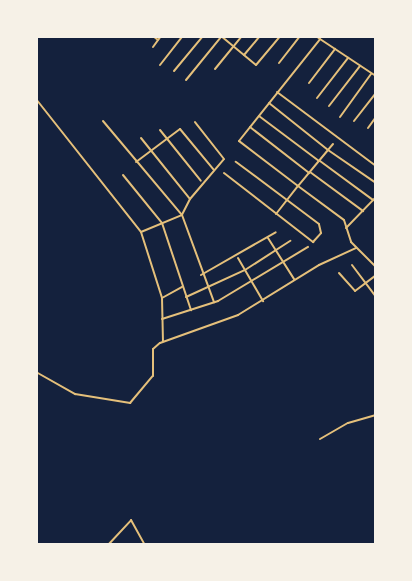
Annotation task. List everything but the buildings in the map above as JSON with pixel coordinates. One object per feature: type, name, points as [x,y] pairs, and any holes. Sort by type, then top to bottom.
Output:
[{"type":"street","points":[[153,36],[158,40]]},
{"type":"street","points":[[152,47],[161,36]]},
{"type":"street","points":[[160,64],[183,36]]},
{"type":"street","points":[[174,71],[203,36]]},
{"type":"street","points":[[215,69],[242,36]]},
{"type":"street","points":[[244,55],[260,36]]},
{"type":"street","points":[[186,80],[222,37],[256,65],[280,36]]},
{"type":"street","points":[[279,63],[300,36]]},
{"type":"street","points":[[316,36],[376,76]]},
{"type":"street","points":[[320,39],[238,141],[344,220],[356,248],[376,267]]},
{"type":"street","points":[[309,83],[335,49]]},
{"type":"street","points":[[316,98],[348,58]]},
{"type":"street","points":[[329,106],[360,66]]},
{"type":"street","points":[[340,116],[371,74]]},
{"type":"street","points":[[277,92],[376,166]]},
{"type":"street","points":[[354,121],[376,93]]},
{"type":"street","points":[[36,99],[141,232],[162,298],[163,341]]},
{"type":"street","points":[[269,103],[328,150],[375,183]]},
{"type":"street","points":[[259,115],[373,200]]},
{"type":"street","points":[[368,128],[376,118]]},
{"type":"street","points":[[103,121],[182,215],[201,275],[214,302]]},
{"type":"street","points":[[141,232],[182,215],[201,181],[224,160],[195,122]]},
{"type":"street","points":[[250,127],[309,173],[363,210]]},
{"type":"street","points":[[160,130],[201,181]]},
{"type":"street","points":[[136,162],[167,138],[182,130],[214,170]]},
{"type":"street","points":[[141,138],[190,199]]},
{"type":"street","points":[[276,214],[333,144]]},
{"type":"street","points":[[224,173],[314,242],[322,228],[236,162]]},
{"type":"street","points":[[123,175],[162,223],[191,310]]},
{"type":"street","points":[[346,228],[376,198]]},
{"type":"street","points":[[201,275],[238,258],[276,232]]},
{"type":"street","points":[[268,238],[294,279]]},
{"type":"street","points":[[186,297],[245,270],[290,241]]},
{"type":"street","points":[[162,319],[214,302],[252,283],[308,247]]},
{"type":"street","points":[[36,372],[75,394],[127,404],[153,376],[154,349],[163,341],[238,315],[263,301],[294,279],[356,248]]},
{"type":"street","points":[[238,258],[263,301]]},
{"type":"street","points":[[352,265],[367,282],[375,296]]},
{"type":"street","points":[[339,273],[356,291],[376,274]]},
{"type":"street","points":[[162,298],[182,287]]},
{"type":"street","points":[[320,439],[348,422],[376,416]]},
{"type":"street","points":[[108,545],[131,520],[145,545]]}]
